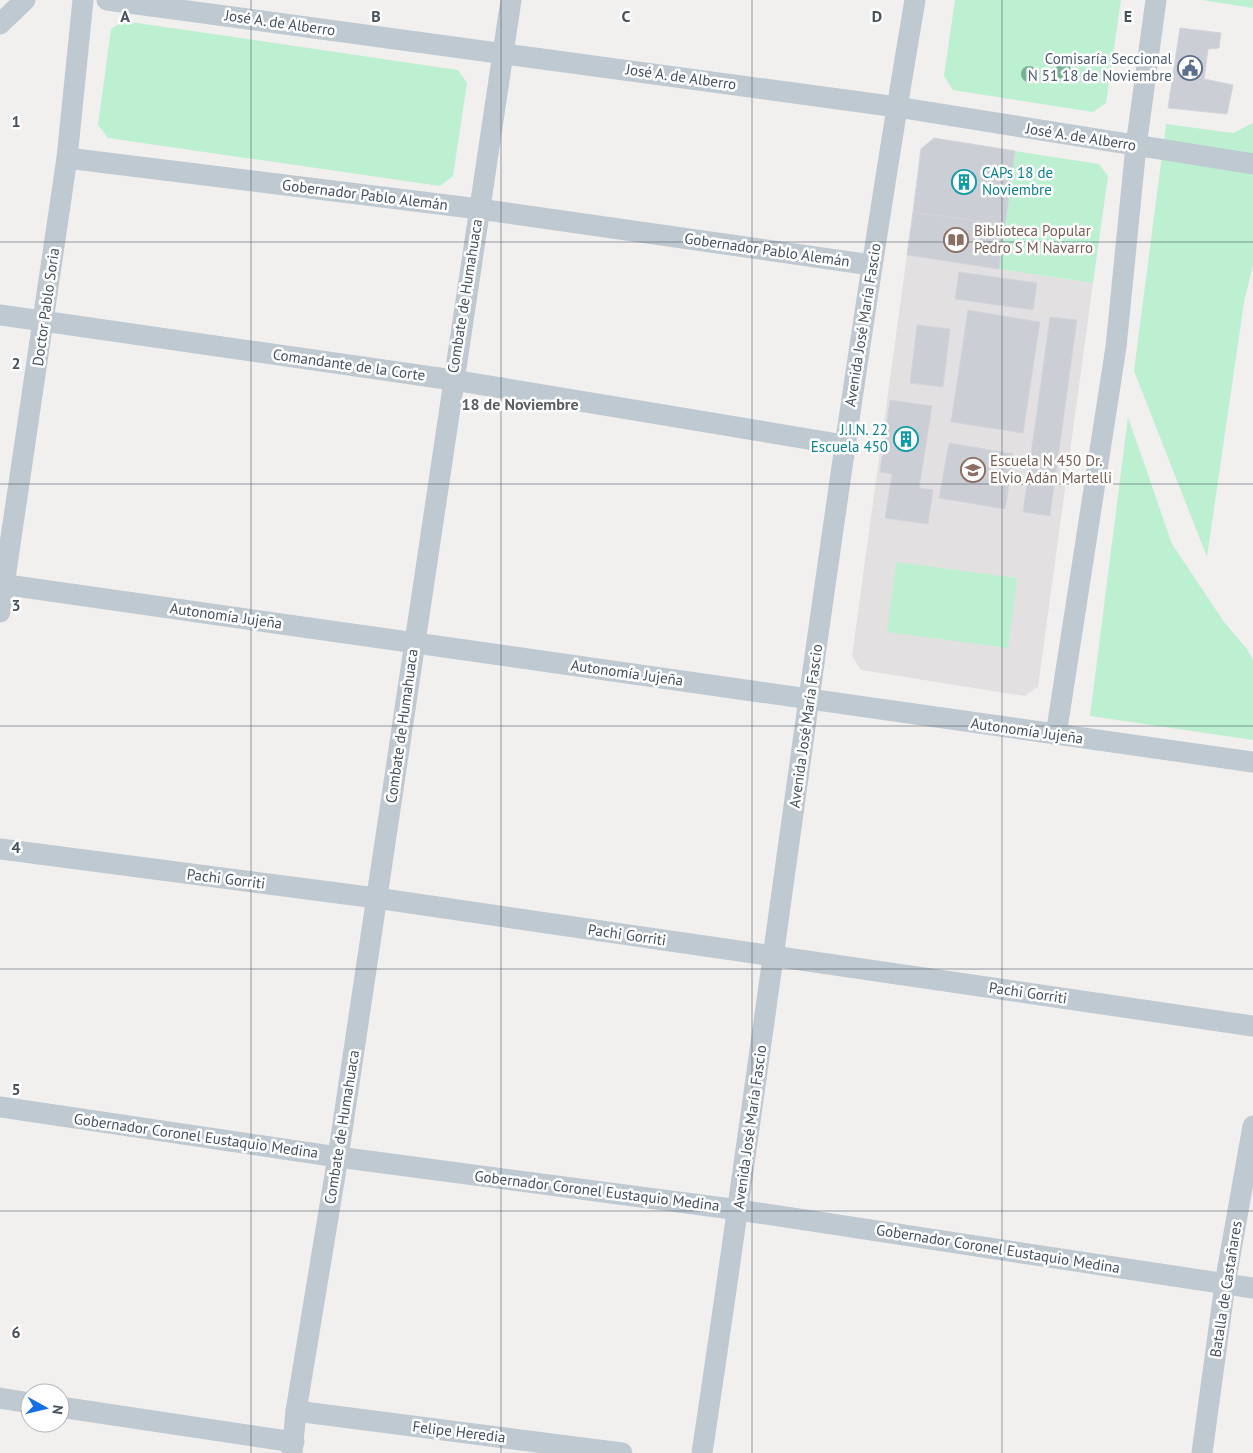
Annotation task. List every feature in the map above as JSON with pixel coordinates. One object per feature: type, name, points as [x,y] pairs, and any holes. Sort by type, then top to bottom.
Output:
[{"type":"street","points":[[0,24],[25,0]]},
{"type":"street","name":"Doctor Pablo Soria","points":[[0,612],[2,585],[44,321],[67,158],[83,0]]},
{"type":"street","name":"José A. de Alberro","points":[[108,0],[897,107],[1253,164]]},
{"type":"street","name":"Combate de Humahuaca","points":[[293,1448],[296,1412],[338,1157],[478,209],[505,54],[511,0]]},
{"type":"street","name":"Avenida José María Fascio","points":[[702,1453],[739,1210],[844,445],[871,265],[915,0]]},
{"type":"street","points":[[1056,735],[1116,347],[1136,146],[1156,0]]},
{"type":"street","name":"Gobernador Pablo Alemán","points":[[67,158],[478,209],[871,265]]},
{"type":"street","name":"Comandante de la Corte","points":[[0,315],[453,380],[844,445]]},
{"type":"street","name":"Autonomía Jujeña","points":[[2,585],[1253,762]]},
{"type":"street","name":"Pachi Gorriti","points":[[0,849],[376,898],[1253,1026]]},
{"type":"street","name":"Gobernador Coronel Eustaquio Medina","points":[[0,1107],[338,1157],[739,1210],[1253,1288]]},
{"type":"street","name":"Batalla de Castañares","points":[[1202,1453],[1225,1284],[1253,1126]]},
{"type":"street","points":[[0,1398],[20,1401]]},
{"type":"street","points":[[70,1409],[293,1448]]},
{"type":"street","name":"Felipe Heredia","points":[[296,1412],[622,1453]]},
{"type":"shaded area","name":"Escuela N 450 Dr. Elvio Adán Martelli","points":[[907,255],[1093,283],[1038,687],[1025,696],[861,670],[852,656]]},
{"type":"green space","points":[[955,0],[1121,0],[1106,103],[1093,112],[953,90],[944,76]]},
{"type":"green space","points":[[1202,0],[1253,0],[1253,8]]},
{"type":"green space","points":[[124,21],[458,70],[467,83],[453,176],[440,186],[108,138],[98,125],[111,29]]},
{"type":"green space","points":[[1253,123],[1253,265],[1244,302],[1207,557],[1134,371],[1166,124],[1233,133]]},
{"type":"green space","points":[[1015,151],[1099,164],[1108,176],[1093,283],[999,269]]},
{"type":"green space","points":[[1128,417],[1172,544],[1224,622],[1247,649],[1253,660],[1253,740],[1090,716]]},
{"type":"green space","points":[[896,562],[1017,578],[1008,648],[887,632]]},
{"type":"building","name":"Comisaría Seccional N 51 18 de Noviembre","points":[[1180,28],[1221,33],[1219,48],[1208,49],[1204,79],[1233,85],[1227,114],[1168,108]]},
{"type":"building","name":"CAPs 18 de Noviembre","points":[[934,138],[1015,151],[1005,225],[913,212],[921,149]]},
{"type":"building","name":"Biblioteca Popular Pedro S M Navarro","points":[[913,212],[1005,225],[999,269],[907,255]]},
{"type":"building","points":[[959,272],[1037,283],[1033,310],[955,299]]},
{"type":"building","points":[[968,310],[1040,322],[1023,433],[951,422]]},
{"type":"building","points":[[1050,317],[1077,320],[1050,516],[1023,512]]},
{"type":"building","points":[[917,325],[950,329],[943,387],[910,383]]},
{"type":"building","name":"J.I.N. 22 Escuela 450","points":[[890,400],[932,406],[919,488],[933,490],[928,524],[885,518],[892,474],[880,472]]},
{"type":"building","points":[[949,443],[1014,454],[1005,509],[939,498]]},
{"type":"place","name":"Comisaría Seccional N 51 18 de Noviembre","points":[[1190,68]]},
{"type":"place","name":"CAPs 18 de Noviembre","points":[[964,182]]},
{"type":"place","name":"Biblioteca Popular Pedro S M Navarro","points":[[956,240]]},
{"type":"place","name":"J.I.N. 22 Escuela 450","points":[[906,439]]},
{"type":"place","name":"Escuela N 450 Dr. Elvio Adán Martelli","points":[[973,470]]},
{"type":"district","name":"18 de Noviembre","points":[[520,404]]}]
